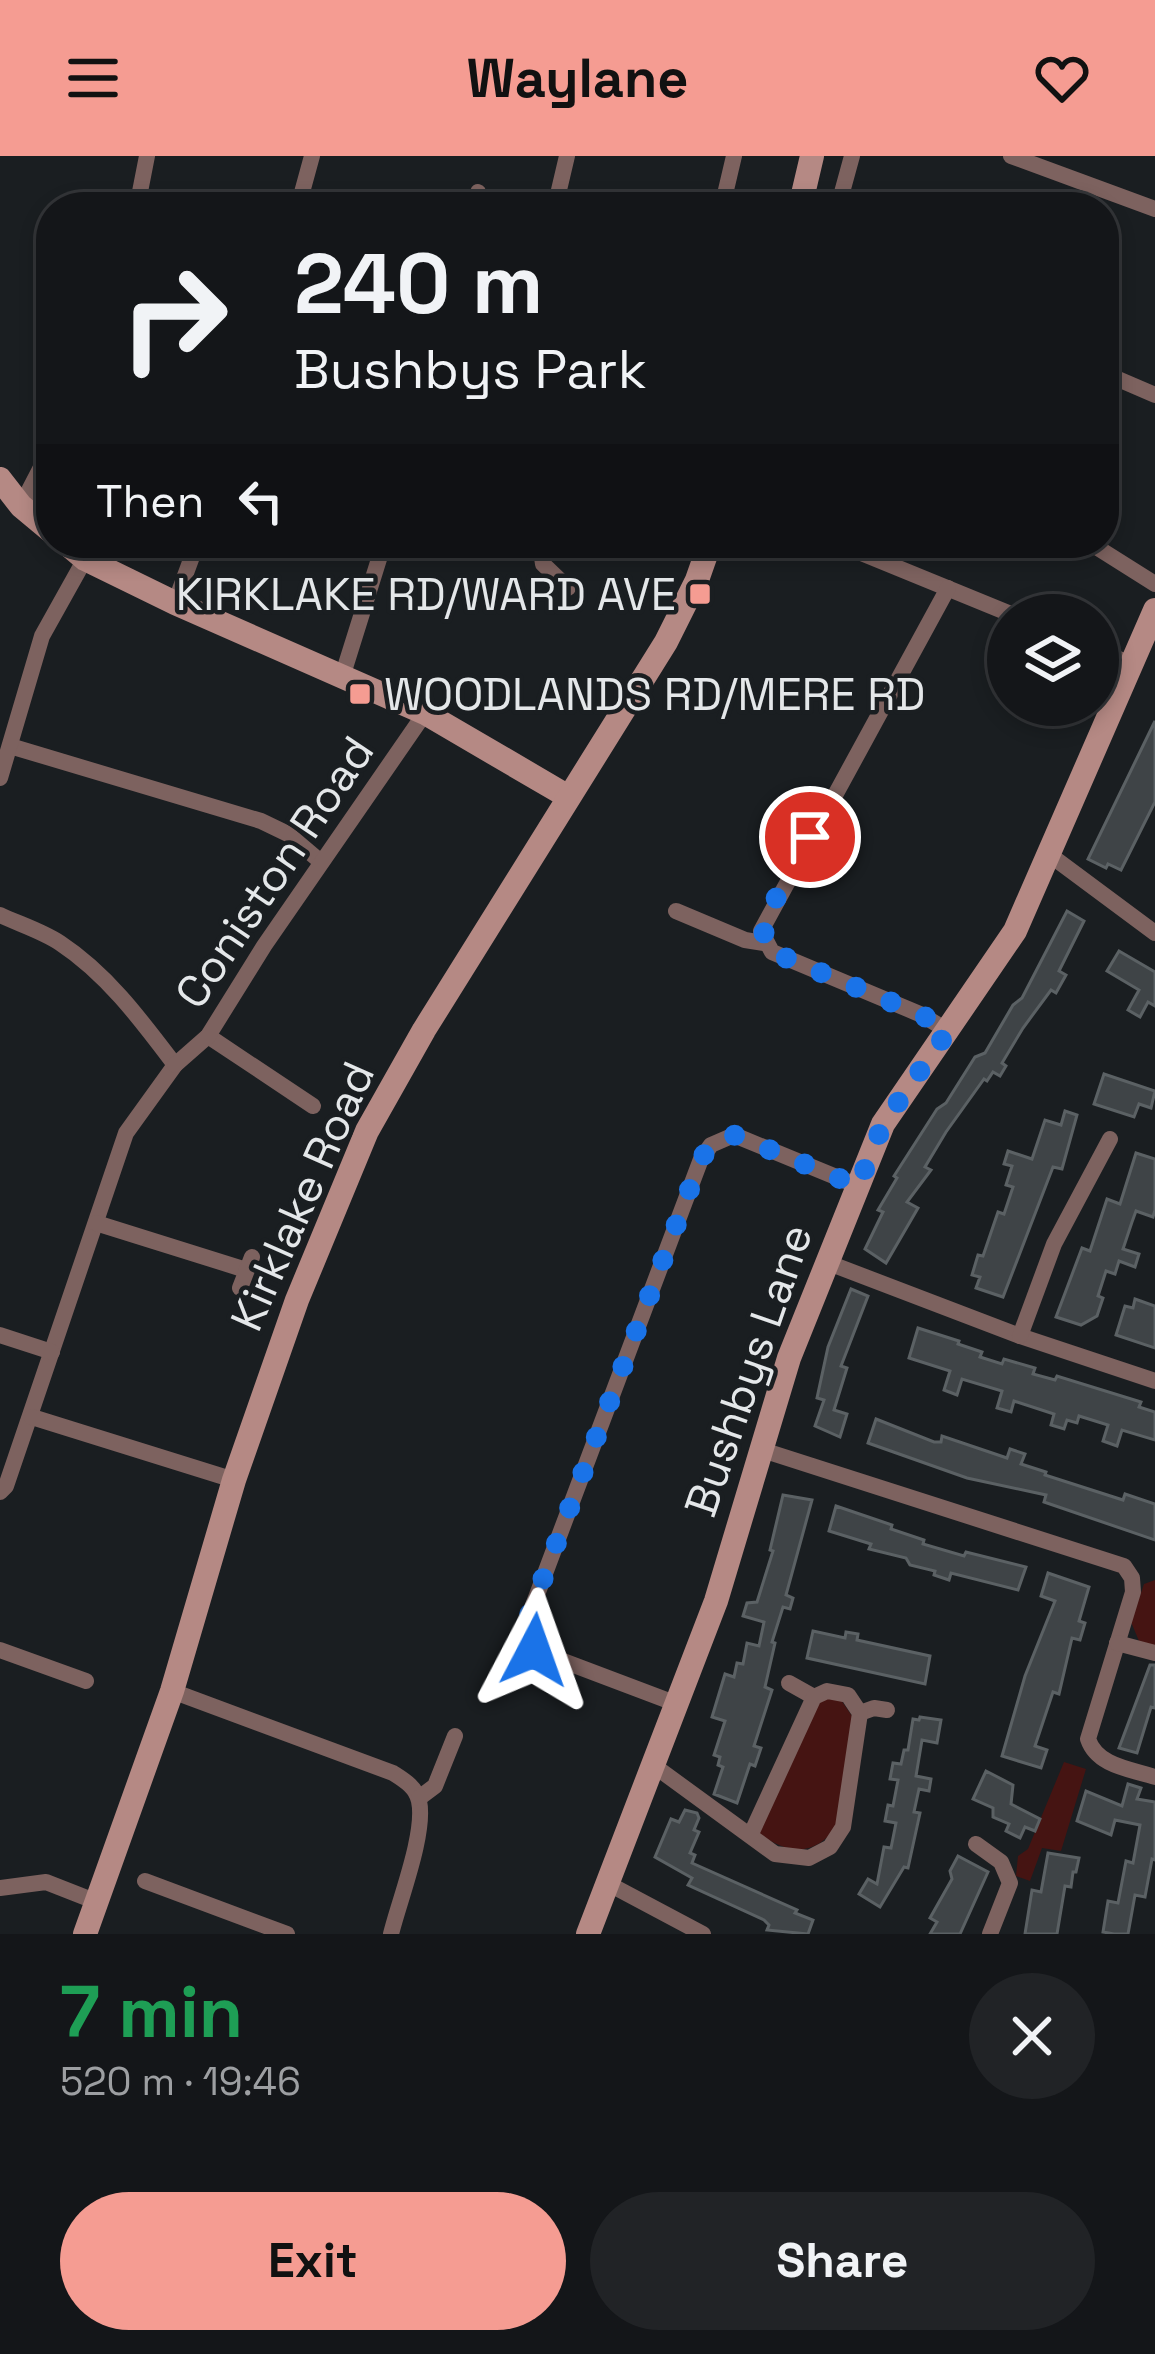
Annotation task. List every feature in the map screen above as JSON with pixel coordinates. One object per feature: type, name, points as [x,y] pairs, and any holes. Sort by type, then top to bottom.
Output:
[{"type":"street","points":[[140,192],[147,156]]},
{"type":"street","points":[[302,192],[311,156]]},
{"type":"street","points":[[559,192],[567,156]]},
{"type":"street","points":[[726,192],[734,156]]},
{"type":"street","points":[[804,192],[812,156]]},
{"type":"street","points":[[842,192],[852,156]]},
{"type":"street","points":[[1011,156],[1109,192]]},
{"type":"street","points":[[1119,196],[1155,209]]},
{"type":"street","points":[[1119,379],[1155,395]]},
{"type":"street","points":[[21,506],[36,477]]},
{"type":"street","points":[[0,479],[36,518]]},
{"type":"street","points":[[0,778],[42,636],[72,558]]},
{"type":"street","points":[[88,558],[175,603],[425,713],[566,796]]},
{"type":"street","points":[[175,603],[192,558]]},
{"type":"street","points":[[344,674],[379,558]]},
{"type":"street","points":[[542,558],[568,588]]},
{"type":"street","name":"Kirklake Road","points":[[85,1934],[172,1691],[234,1480],[297,1300],[367,1130],[566,796],[666,642],[705,558]]},
{"type":"street","points":[[889,558],[987,604]]},
{"type":"street","points":[[1114,558],[1155,584]]},
{"type":"street","points":[[764,943],[764,920],[948,588]]},
{"type":"street","name":"Bushbys Lane","points":[[588,1934],[716,1601],[759,1449],[826,1262],[883,1124],[1001,954],[1051,855],[1155,610]]},
{"type":"street","points":[[1119,659],[1131,664]]},
{"type":"street","name":"Coniston Road","points":[[0,1492],[32,1417],[125,1133],[175,1065],[208,1036],[425,713]]},
{"type":"street","points":[[10,746],[261,821],[288,834],[321,862]]},
{"type":"street","points":[[1051,855],[1155,933]]},
{"type":"street","points":[[676,911],[745,940],[764,943],[772,952],[922,1015],[948,1031]]},
{"type":"street","points":[[0,915],[56,940],[81,959],[141,1020],[175,1065]]},
{"type":"street","points":[[208,1036],[314,1106]]},
{"type":"street","points":[[677,1704],[534,1650],[526,1624],[701,1159],[711,1145],[734,1135],[858,1186]]},
{"type":"street","points":[[1020,1336],[1054,1244],[1110,1138]]},
{"type":"street","points":[[97,1223],[246,1272]]},
{"type":"street","points":[[826,1262],[1020,1336],[1155,1381]]},
{"type":"street","points":[[0,1335],[52,1352]]},
{"type":"street","points":[[32,1417],[234,1480]]},
{"type":"street","points":[[759,1449],[1118,1562],[1132,1578],[1133,1592],[1088,1732],[1089,1745],[1103,1760],[1155,1777]]},
{"type":"street","points":[[1117,1642],[1155,1653]]},
{"type":"street","points":[[0,1650],[86,1681]]},
{"type":"street","points":[[789,1683],[814,1697]]},
{"type":"street","points":[[172,1691],[393,1773],[409,1784],[419,1798],[419,1824],[391,1934]]},
{"type":"street","points":[[653,1765],[750,1836],[786,1858],[809,1858],[830,1847],[843,1827],[860,1712],[854,1700],[842,1692],[827,1691],[814,1697],[750,1836]]},
{"type":"street","points":[[860,1712],[887,1710]]},
{"type":"street","points":[[419,1798],[435,1786],[455,1736]]},
{"type":"street","points":[[976,1844],[1001,1862],[1010,1882],[990,1934]]},
{"type":"street","points":[[145,1881],[287,1934]]},
{"type":"street","points":[[0,1888],[46,1882],[97,1902]]},
{"type":"street","points":[[607,1883],[703,1934]]},
{"type":"shaded area","points":[[1155,1580],[1155,1646],[1139,1641],[1131,1622],[1144,1584]]},
{"type":"shaded area","points":[[826,1698],[841,1700],[852,1716],[837,1825],[820,1843],[790,1849],[759,1833],[814,1707]]},
{"type":"shaded area","points":[[1064,1762],[1086,1769],[1061,1851],[1042,1848],[1030,1881],[1016,1876],[1018,1856],[1028,1849]]},
{"type":"building","points":[[1155,721],[1155,802],[1121,870],[1108,864],[1106,868],[1088,859]]},
{"type":"building","points":[[1067,911],[1084,921],[1059,971],[1066,975],[1023,1028],[1002,1063],[1006,1066],[1000,1076],[993,1072],[984,1079],[946,1132],[925,1167],[931,1170],[907,1202],[918,1208],[886,1263],[865,1249],[894,1176],[937,1109],[946,1103],[975,1057],[985,1053],[1022,998]]},
{"type":"building","points":[[1119,951],[1155,972],[1155,1006],[1148,1002],[1140,1017],[1128,1010],[1139,990],[1107,971]]},
{"type":"building","points":[[1104,1074],[1155,1091],[1151,1108],[1139,1104],[1134,1117],[1094,1104]]},
{"type":"building","points":[[1065,1111],[1077,1115],[1062,1169],[1053,1167],[1003,1297],[976,1288],[980,1277],[972,1275],[978,1255],[983,1256],[998,1212],[1004,1214],[1013,1187],[1006,1185],[1012,1166],[1004,1164],[1008,1151],[1032,1159],[1045,1120],[1061,1125]]},
{"type":"building","points":[[1136,1153],[1155,1159],[1155,1210],[1153,1217],[1136,1211],[1132,1222],[1123,1249],[1139,1254],[1135,1267],[1119,1261],[1115,1274],[1106,1271],[1097,1316],[1081,1325],[1056,1317],[1082,1248],[1090,1251],[1107,1199],[1120,1204]]},
{"type":"building","points":[[851,1289],[868,1296],[841,1366],[847,1368],[834,1410],[847,1414],[840,1437],[815,1426],[824,1400],[817,1398],[828,1347]]},
{"type":"building","points":[[1135,1299],[1155,1306],[1155,1348],[1116,1335],[1125,1306],[1133,1308]]},
{"type":"building","points":[[918,1328],[959,1341],[982,1352],[980,1357],[1002,1364],[1004,1359],[1035,1368],[1033,1374],[1055,1380],[1057,1376],[1141,1402],[1139,1407],[1155,1412],[1155,1440],[1122,1430],[1117,1446],[1103,1441],[1108,1425],[1079,1416],[1077,1423],[1067,1420],[1064,1429],[1051,1425],[1054,1414],[1014,1401],[1011,1412],[997,1408],[1002,1391],[962,1379],[957,1395],[944,1390],[950,1371],[909,1358]]},
{"type":"building","points":[[876,1419],[934,1442],[941,1442],[942,1436],[1007,1458],[1010,1449],[1025,1454],[1021,1464],[1045,1475],[1123,1500],[1125,1494],[1155,1504],[1155,1540],[1044,1502],[1046,1495],[967,1478],[868,1443]]},
{"type":"building","points":[[783,1495],[812,1500],[786,1595],[793,1598],[790,1609],[783,1607],[772,1642],[765,1687],[772,1690],[754,1746],[761,1748],[755,1766],[750,1764],[737,1803],[714,1794],[723,1767],[714,1755],[725,1721],[712,1717],[725,1674],[734,1677],[737,1663],[743,1664],[747,1643],[759,1646],[764,1622],[743,1616],[747,1603],[757,1602]]},
{"type":"building","points":[[836,1506],[892,1525],[891,1529],[924,1540],[923,1544],[1026,1567],[1018,1590],[951,1573],[949,1580],[910,1565],[906,1558],[869,1549],[871,1544],[829,1531]]},
{"type":"building","points":[[1048,1573],[1089,1587],[1079,1621],[1085,1623],[1080,1640],[1072,1638],[1059,1694],[1053,1692],[1035,1746],[1047,1750],[1041,1768],[1002,1756],[1025,1676],[1055,1601],[1041,1596]]},
{"type":"building","points":[[813,1631],[845,1638],[846,1632],[858,1634],[857,1640],[930,1656],[925,1684],[807,1658]]},
{"type":"building","points":[[1150,1665],[1155,1665],[1155,1708],[1151,1707],[1137,1753],[1119,1748]]},
{"type":"building","points":[[913,1719],[941,1720],[937,1743],[922,1740],[916,1776],[931,1779],[929,1791],[919,1789],[914,1812],[920,1813],[908,1868],[904,1867],[880,1907],[859,1894],[868,1879],[877,1884],[884,1847],[891,1848],[896,1823],[885,1821],[898,1780],[890,1779],[893,1763],[901,1764]]},
{"type":"building","points":[[986,1771],[1013,1785],[1011,1804],[1040,1819],[1035,1831],[1025,1827],[1020,1838],[1006,1831],[1009,1824],[993,1817],[993,1808],[973,1799]]},
{"type":"building","points":[[1128,1784],[1141,1788],[1137,1799],[1155,1802],[1155,1860],[1145,1897],[1135,1895],[1128,1934],[1114,1934],[1103,1932],[1108,1901],[1118,1903],[1126,1861],[1133,1863],[1140,1825],[1115,1820],[1111,1835],[1077,1821],[1086,1791],[1122,1806]]},
{"type":"building","points":[[685,1810],[699,1818],[692,1863],[797,1910],[795,1913],[813,1920],[808,1934],[767,1930],[764,1920],[688,1885],[692,1878],[655,1857],[671,1819],[679,1822]]},
{"type":"building","points":[[1048,1853],[1079,1858],[1076,1872],[1071,1887],[1065,1886],[1057,1934],[1025,1934],[1032,1890],[1041,1892]]},
{"type":"building","points":[[958,1856],[988,1872],[960,1934],[930,1934],[937,1922],[930,1918],[952,1879],[950,1871]]},
{"type":"place","name":"KIRKLAKE RD/WARD AVE","points":[[700,594]]},
{"type":"place","name":"WOODLANDS RD/MERE RD","points":[[360,694]]},
{"type":"route","points":[[534,1650],[526,1624],[701,1159],[711,1145],[734,1135],[858,1186],[883,1124],[948,1031],[922,1015],[772,952],[764,943],[764,920],[810,837]]}]
